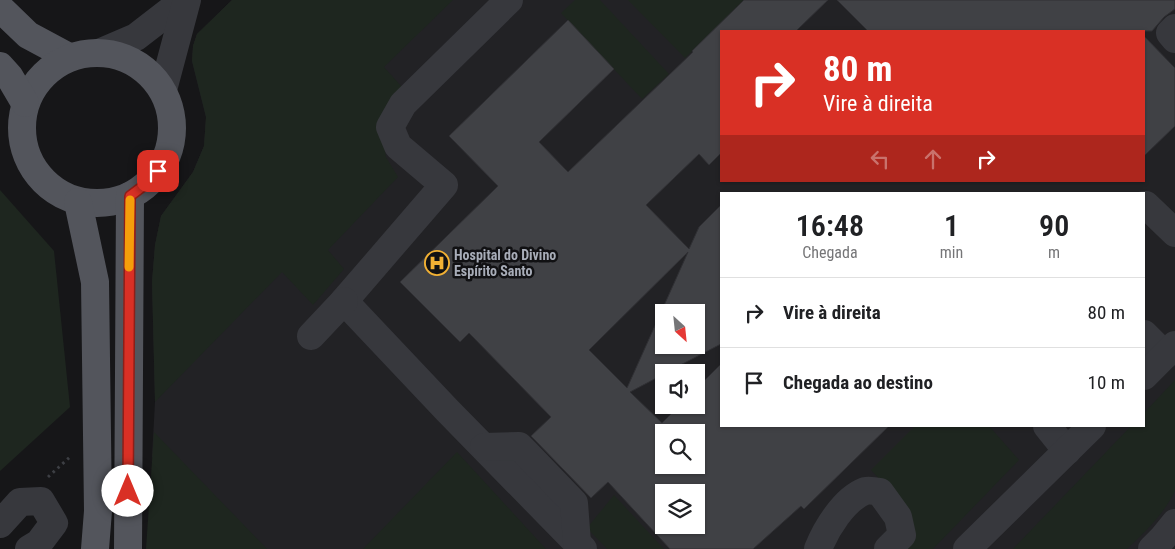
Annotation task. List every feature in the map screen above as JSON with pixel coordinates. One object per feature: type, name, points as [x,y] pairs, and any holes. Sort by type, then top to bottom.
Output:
[{"type":"main road","points":[[0,8],[28,35],[69,57]]},
{"type":"main road","points":[[101,52],[126,57],[147,71],[163,90],[172,113],[172,138],[165,161],[150,181],[130,196],[114,202],[96,204],[78,202],[55,192],[36,174],[25,152],[20,128],[25,103],[35,83],[50,68],[69,57],[101,52]]},
{"type":"main road","points":[[0,66],[25,103]]},
{"type":"main road","points":[[128,549],[130,196]]},
{"type":"main road","points":[[78,202],[95,282],[98,511],[95,549]]},
{"type":"street","points":[[101,52],[136,37],[186,0]]},
{"type":"street","points":[[163,90],[186,0]]},
{"type":"street","points":[[311,336],[344,301],[444,185],[398,146],[390,127],[403,104],[509,0]]},
{"type":"street","points":[[1175,28],[1170,33],[1175,39]]},
{"type":"street","points":[[1145,206],[1175,233]]},
{"type":"street","points":[[344,301],[580,546]]},
{"type":"street","points":[[1145,335],[1170,350],[1145,375]]},
{"type":"street","points":[[1048,427],[1067,451]]},
{"type":"street","points":[[968,549],[1091,427]]},
{"type":"street","points":[[818,549],[824,534],[850,499],[867,490],[880,492],[898,517],[902,535],[888,549]]},
{"type":"street","points":[[0,524],[20,502],[41,501],[54,524],[39,543],[29,549]]},
{"type":"street","points":[[1152,549],[1175,523]]},
{"type":"path","points":[[20,502],[97,432]]},
{"type":"shaded area","name":"Hospital do Divino Espírito Santo","points":[[232,0],[1175,0],[1175,549],[239,549],[152,457],[155,402],[152,282],[155,245],[161,216],[193,172],[204,146],[206,117],[192,61],[193,46],[197,34]]},
{"type":"shaded area","points":[[232,0],[453,0],[384,67],[402,87],[381,130],[386,157],[398,177],[328,250],[344,269],[313,305],[282,272],[155,402],[152,282],[155,245],[161,216],[193,172],[204,146],[206,117],[192,61],[193,46],[197,34]]},
{"type":"shaded area","points":[[575,0],[600,0],[669,74],[642,99],[561,13]]},
{"type":"shaded area","points":[[628,0],[744,0],[685,58]]},
{"type":"shaded area","points":[[0,190],[54,251],[70,407],[0,471]]},
{"type":"shaded area","points":[[1175,380],[1175,491],[1160,515],[1147,529],[1127,549],[1013,549],[1130,427],[1145,427],[1145,412]]},
{"type":"shaded area","points":[[914,427],[990,427],[1019,460],[933,549],[878,549],[912,514],[871,470]]},
{"type":"shaded area","points":[[154,432],[267,549],[146,549]]},
{"type":"shaded area","points":[[457,452],[546,549],[363,549]]},
{"type":"shaded area","points":[[614,495],[664,549],[607,549],[587,528]]},
{"type":"building","points":[[744,0],[828,0],[797,30],[720,30],[720,154],[709,165],[699,154],[646,205],[689,249],[699,227],[720,206],[720,345],[705,352],[705,304],[665,304],[688,252],[589,350],[627,388],[655,326],[655,354],[702,354],[682,364],[655,364],[655,379],[630,392],[662,423],[671,414],[705,414],[705,380],[720,365],[720,427],[888,427],[804,509],[801,506],[753,549],[670,549],[656,534],[705,534],[705,484],[655,484],[655,533],[608,482],[591,498],[531,436],[551,417],[469,333],[460,342],[400,282],[498,186],[449,136],[568,20],[614,69],[539,142],[568,172],[693,52]]},
{"type":"building","points":[[837,0],[1175,0],[1175,9],[1164,17],[1152,31],[867,30]]},
{"type":"building","points":[[1145,37],[1175,68],[1175,126],[1145,155]]},
{"type":"slow traffic","points":[[129,267],[130,200]]},
{"type":"place","name":"Hospital do Divino Espírito Santo","points":[[437,263]]},
{"type":"route","points":[[128,491],[130,196],[150,181],[158,171]]}]
